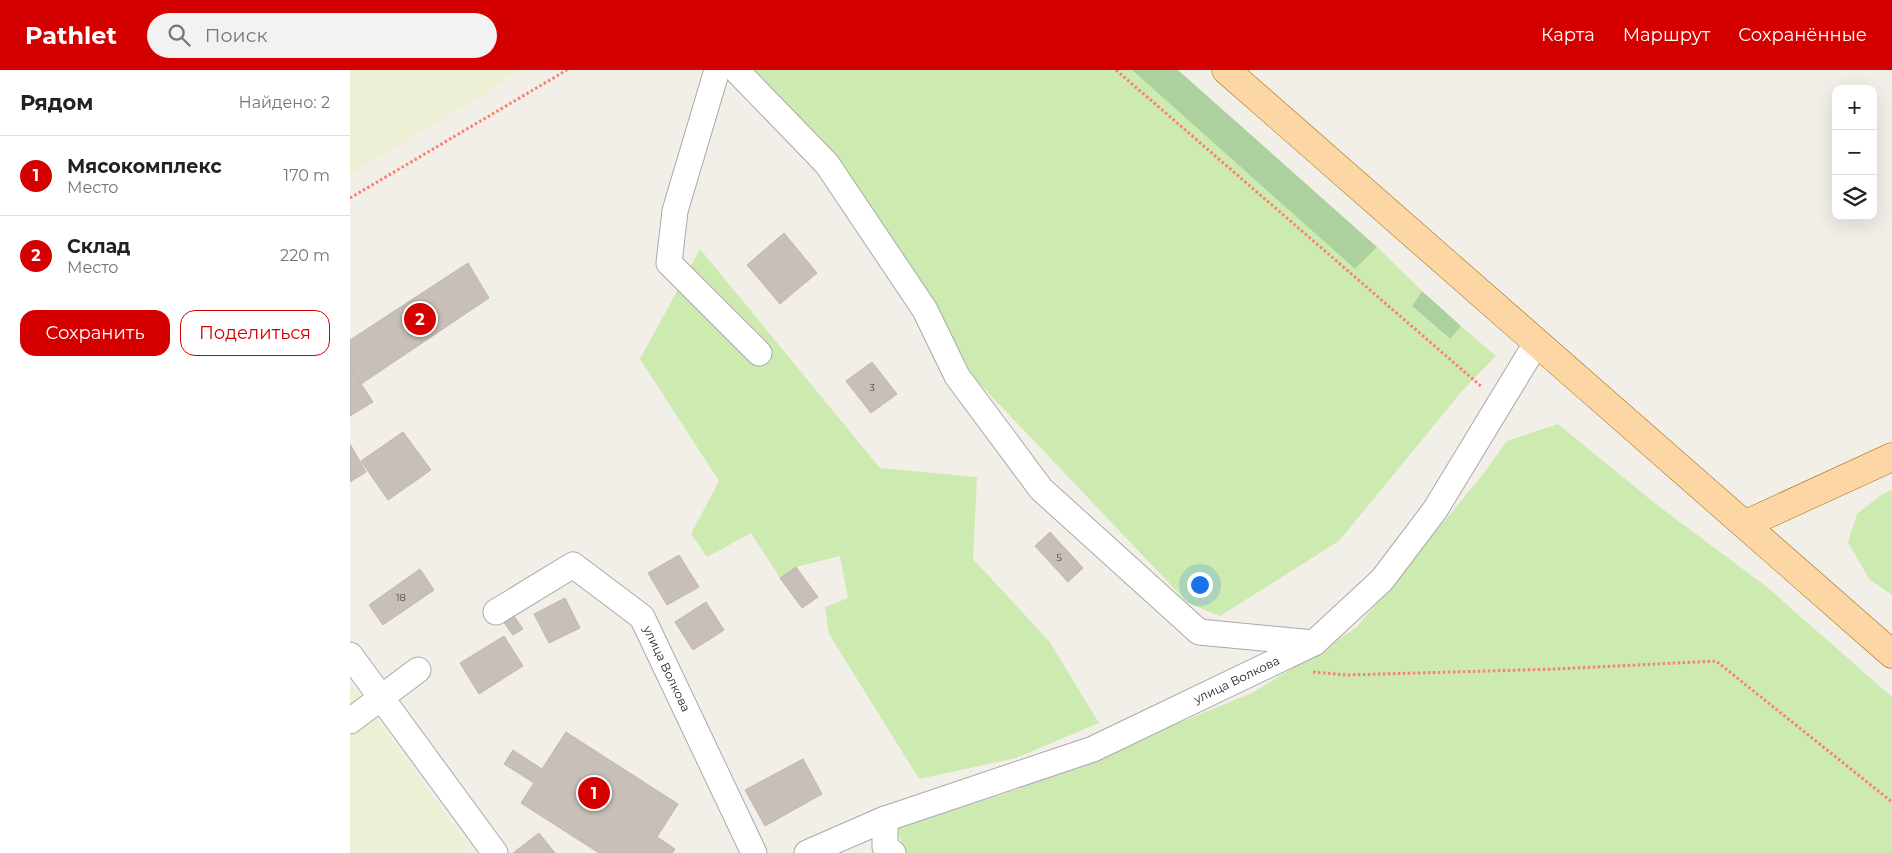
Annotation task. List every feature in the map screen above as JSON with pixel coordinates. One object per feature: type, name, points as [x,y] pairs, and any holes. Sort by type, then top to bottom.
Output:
[{"type":"main road","points":[[1226,70],[1892,654]]},
{"type":"main road","points":[[1746,524],[1892,457]]},
{"type":"street","points":[[717,70],[675,210],[669,262],[758,353]]},
{"type":"street","points":[[736,70],[826,164],[925,310],[957,376],[1041,488],[1199,632],[1314,643]]},
{"type":"street","name":"улица Волкова","points":[[807,853],[885,819],[1093,749],[1314,643],[1382,580],[1435,510],[1537,342]]},
{"type":"street","name":"улица Волкова","points":[[496,612],[573,565],[642,617],[754,853]]},
{"type":"street","points":[[350,655],[495,853]]},
{"type":"street","points":[[350,721],[418,670]]},
{"type":"street","points":[[885,819],[886,847],[893,853]]},
{"type":"path","points":[[350,198],[567,70]]},
{"type":"path","points":[[1116,70],[1500,403]]},
{"type":"path","points":[[1310,672],[1357,675],[1556,669],[1716,661],[1892,802]]},
{"type":"green space","points":[[350,70],[518,70],[487,93],[350,174]]},
{"type":"green space","points":[[746,70],[1132,70],[1355,269],[1377,247],[1422,291],[1412,306],[1449,339],[1461,326],[1496,356],[1463,390],[1339,541],[1220,616],[1188,603],[976,380],[852,186]]},
{"type":"green space","points":[[1132,70],[1178,70],[1377,247],[1355,269]]},
{"type":"green space","points":[[700,249],[880,468],[977,477],[973,559],[1049,641],[1099,723],[1016,758],[919,779],[829,634],[825,607],[848,598],[840,556],[796,567],[780,578],[751,533],[707,557],[691,534],[719,481],[640,359]]},
{"type":"green space","points":[[1422,291],[1461,326],[1450,339],[1412,306]]},
{"type":"green space","points":[[1558,424],[1657,505],[1767,587],[1892,697],[1892,853],[907,853],[895,828],[1019,789],[1254,692],[1356,628],[1484,473],[1507,441]]},
{"type":"green space","points":[[1892,490],[1892,595],[1869,579],[1848,542],[1857,514],[1881,495]]},
{"type":"green space","points":[[350,683],[465,841],[465,853],[350,853]]},
{"type":"building","points":[[784,233],[817,273],[780,304],[747,265]]},
{"type":"building","points":[[468,263],[489,298],[361,384],[350,367],[350,340]]},
{"type":"building","points":[[872,362],[897,394],[871,413],[846,381]]},
{"type":"building","points":[[350,367],[373,402],[350,416]]},
{"type":"building","points":[[403,432],[431,470],[388,500],[361,461]]},
{"type":"building","points":[[350,444],[366,472],[350,482]]},
{"type":"building","points":[[1050,532],[1083,568],[1068,582],[1035,546]]},
{"type":"building","points":[[679,555],[699,587],[667,605],[648,573]]},
{"type":"building","points":[[796,567],[818,597],[802,608],[780,578]]},
{"type":"building","points":[[420,569],[434,590],[383,625],[369,605]]},
{"type":"building","points":[[565,598],[580,628],[549,643],[534,614]]},
{"type":"building","points":[[706,602],[724,630],[693,650],[675,622]]},
{"type":"building","points":[[512,613],[523,629],[513,635],[502,620]]},
{"type":"building","points":[[504,636],[523,666],[479,694],[460,663]]},
{"type":"building","points":[[566,732],[678,804],[657,837],[675,849],[672,853],[599,853],[521,803],[534,783],[504,764],[513,750],[542,769]]},
{"type":"building","points":[[803,759],[822,794],[765,826],[745,790]]},
{"type":"building","points":[[539,833],[555,853],[513,853]]},
{"type":"place","name":"Склад","points":[[420,319]]},
{"type":"place","name":"Мясокомплекс","points":[[594,793]]}]
